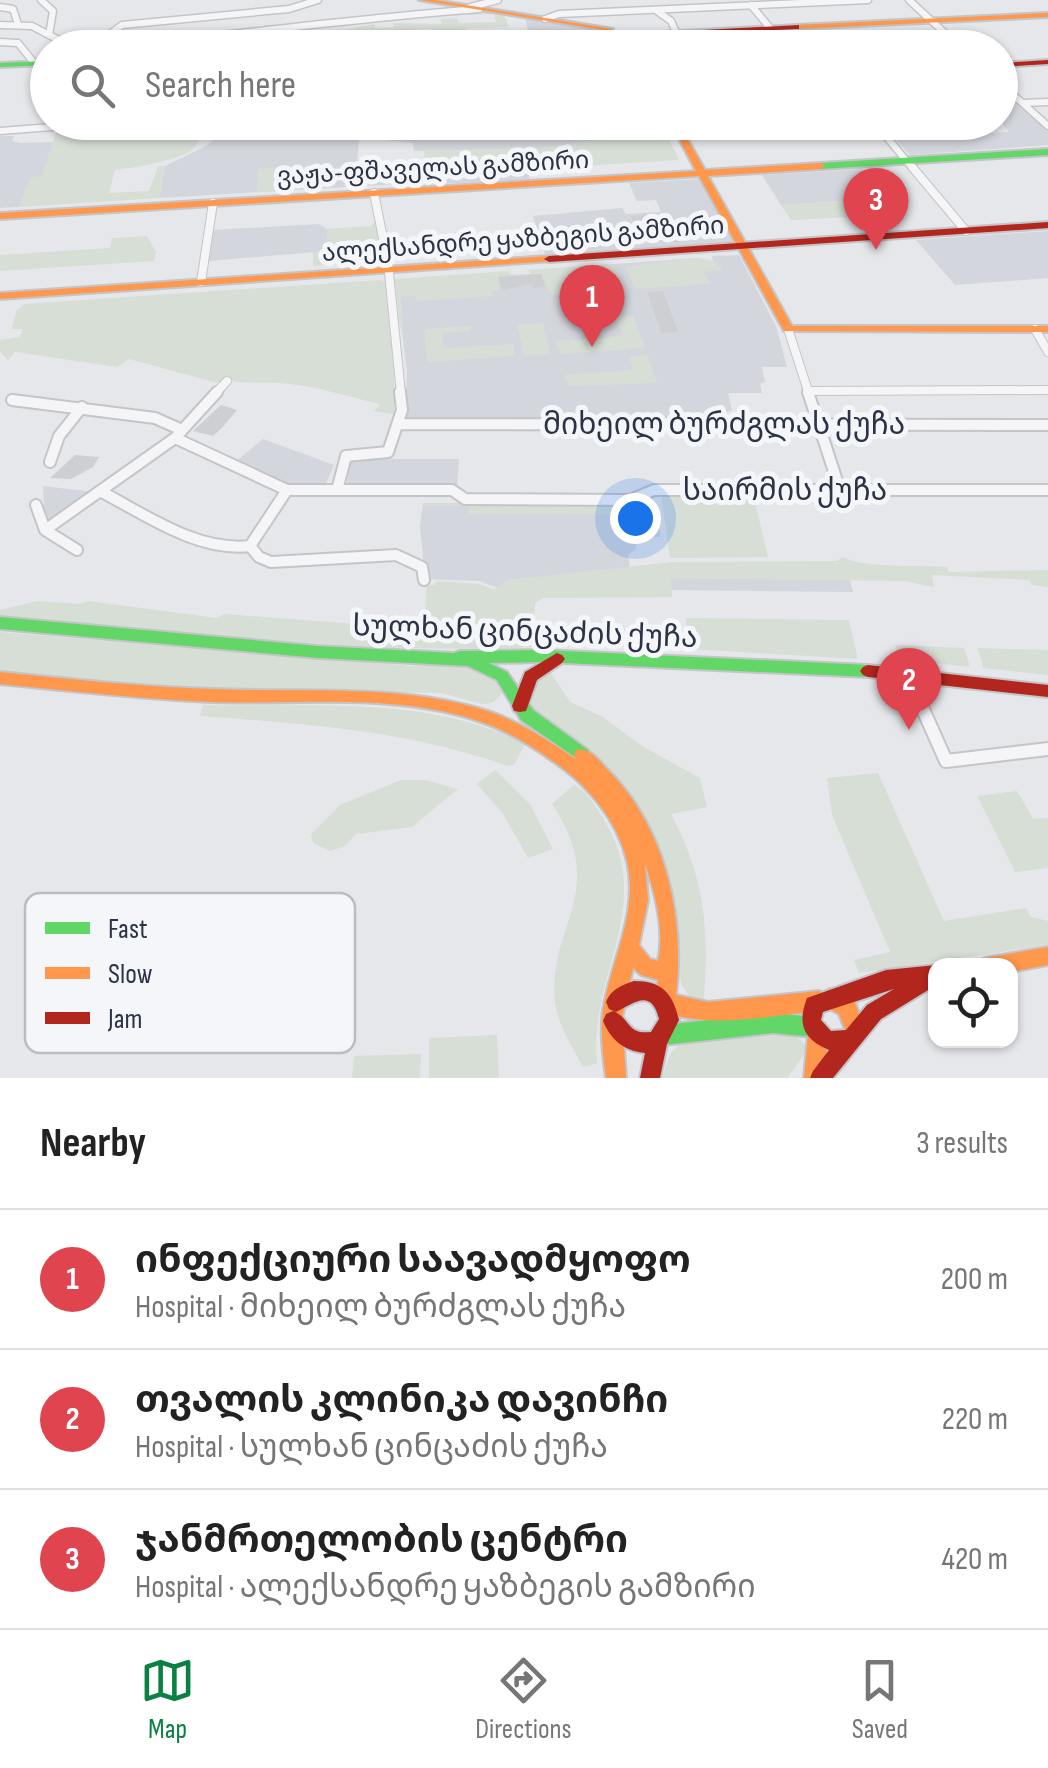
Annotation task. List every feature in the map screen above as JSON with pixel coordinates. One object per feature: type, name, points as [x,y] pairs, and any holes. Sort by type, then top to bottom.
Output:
[{"type":"main road","points":[[425,0],[545,19],[579,30]]},
{"type":"main road","points":[[725,30],[1048,14]]},
{"type":"main road","points":[[1018,64],[1048,62]]},
{"type":"main road","points":[[1,67],[30,64]]},
{"type":"main road","points":[[684,140],[788,329],[1041,329]]},
{"type":"main road","name":"ვაჟა-ფშაველას გამზირი","points":[[0,216],[1048,152]]},
{"type":"main road","name":"ალექსანდრე ყაზბეგის გამზირი","points":[[0,296],[1048,225]]},
{"type":"main road","name":"სულხან ცინცაძის ქუჩა","points":[[0,622],[316,652],[459,658],[562,657],[907,673],[1048,691]]},
{"type":"main road","points":[[520,706],[523,686],[532,671],[562,657]]},
{"type":"main road","points":[[459,658],[505,676],[520,706],[586,759],[634,817],[660,888],[671,961],[665,1003],[669,1020],[650,1078]]},
{"type":"main road","points":[[0,678],[231,697],[411,698],[464,707],[511,724],[564,756],[593,784],[618,818],[637,866],[641,897],[613,1022],[616,1078]]},
{"type":"main road","points":[[632,950],[638,963],[648,971],[662,970],[671,961]]},
{"type":"main road","points":[[1018,961],[1048,956]]},
{"type":"main road","points":[[615,1003],[624,992],[638,988],[652,992],[665,1003],[708,1012],[824,1000],[886,980],[928,976]]},
{"type":"main road","points":[[613,1022],[631,1042],[648,1044],[706,1028],[774,1023],[815,1031],[836,1043],[851,1035],[901,990],[928,978]]},
{"type":"main road","points":[[817,1078],[812,1010],[824,1000]]},
{"type":"main road","points":[[817,1078],[835,1063],[851,1035],[847,1007],[824,1000]]},
{"type":"street","points":[[42,0],[52,11],[50,30]]},
{"type":"street","points":[[294,30],[352,18],[474,8],[498,0]]},
{"type":"street","points":[[545,19],[559,14],[868,0]]},
{"type":"street","points":[[909,0],[942,30]]},
{"type":"street","points":[[110,30],[122,25],[289,10],[316,1]]},
{"type":"street","points":[[749,3],[770,28]]},
{"type":"street","points":[[0,7],[13,9],[18,24]]},
{"type":"street","points":[[656,10],[672,21],[675,30]]},
{"type":"street","points":[[0,26],[18,24],[35,30]]},
{"type":"street","points":[[0,42],[18,43],[30,53]]},
{"type":"street","points":[[1018,99],[1048,126]]},
{"type":"street","points":[[1023,104],[1048,102]]},
{"type":"street","points":[[0,132],[30,130]]},
{"type":"street","points":[[889,140],[966,231]]},
{"type":"street","points":[[337,490],[346,456],[388,452],[402,410],[388,270],[374,193]]},
{"type":"street","points":[[201,282],[213,203]]},
{"type":"street","points":[[788,329],[840,490]]},
{"type":"street","points":[[1041,329],[1048,352]]},
{"type":"street","points":[[45,530],[178,434],[227,381]]},
{"type":"street","points":[[807,390],[1048,390]]},
{"type":"street","name":"საირმის ქუჩა","points":[[12,400],[170,422],[178,434],[287,490],[452,490],[465,499],[630,500],[654,490],[1048,490]]},
{"type":"street","points":[[50,462],[62,431],[82,408]]},
{"type":"street","name":"მიხეილ ბურძგლას ქუჩა","points":[[399,424],[1048,425]]},
{"type":"street","points":[[100,490],[193,536],[234,548],[250,546],[287,490]]},
{"type":"street","points":[[36,505],[45,530],[77,550]]},
{"type":"street","points":[[250,546],[259,557],[272,562],[402,555],[422,567],[424,580]]},
{"type":"street","points":[[907,673],[946,760],[1048,748]]},
{"type":"shaded area","points":[[465,11],[504,15],[509,27],[343,30],[374,24],[376,28],[394,27],[393,23],[442,24],[441,19],[457,18],[459,23],[496,22],[494,14],[467,15]]},
{"type":"shaded area","points":[[525,17],[602,30],[528,30]]},
{"type":"shaded area","points":[[1018,104],[1048,131],[1048,145],[910,155],[896,140],[1018,140]]},
{"type":"shaded area","points":[[0,136],[14,136],[12,141],[20,143],[53,142],[42,177],[31,178],[19,207],[0,208]]},
{"type":"shaded area","points":[[53,140],[198,140],[190,152],[181,156],[115,170],[109,193],[149,191],[158,166],[165,166],[159,198],[19,207],[31,177],[42,176]]},
{"type":"shaded area","points":[[213,140],[359,140],[357,170],[415,167],[417,183],[159,198],[165,166]]},
{"type":"shaded area","points":[[386,140],[599,140],[540,148],[414,151],[413,143]]},
{"type":"shaded area","points":[[599,140],[669,140],[679,160],[552,168],[550,175],[541,169],[426,176],[424,150],[540,148]]},
{"type":"shaded area","points":[[298,166],[298,189],[257,192],[258,169]]},
{"type":"shaded area","points":[[527,169],[530,179],[424,185],[423,176]]},
{"type":"shaded area","points":[[862,169],[901,214],[890,215],[878,199],[781,205],[762,175]]},
{"type":"shaded area","points":[[703,180],[733,242],[545,254],[533,216],[622,208],[626,214],[661,212],[656,200],[637,201],[629,183]]},
{"type":"shaded area","points":[[878,199],[890,215],[791,220],[781,205]]},
{"type":"shaded area","points":[[376,220],[382,262],[313,266],[313,252],[327,251],[327,229],[371,226]]},
{"type":"shaded area","points":[[319,224],[327,229],[327,251],[208,261],[213,230]]},
{"type":"shaded area","points":[[1048,231],[1048,278],[955,285],[916,240]]},
{"type":"shaded area","points":[[147,236],[156,252],[154,261],[0,271],[0,255],[110,248],[112,238]]},
{"type":"shaded area","points":[[739,255],[776,326],[787,367],[762,367],[762,393],[728,393],[732,411],[724,412],[726,422],[405,422],[407,371],[395,279],[561,273],[560,268],[698,258],[713,261],[712,256]]},
{"type":"shaded area","points":[[698,258],[714,261],[723,270],[704,272],[710,284],[635,289],[626,266]]},
{"type":"shaded area","points":[[614,264],[624,290],[551,295],[541,274],[531,275],[528,270]]},
{"type":"shaded area","points":[[509,271],[511,275],[498,277],[501,290],[492,291],[493,296],[416,301],[415,296],[401,297],[400,328],[395,279]]},
{"type":"shaded area","points":[[386,282],[394,353],[394,414],[374,411],[380,404],[305,386],[225,380],[221,384],[129,359],[117,367],[15,352],[8,360],[0,352],[0,340],[20,337],[23,329],[11,329],[17,310],[24,304]]},
{"type":"shaded area","points":[[633,316],[645,348],[560,354],[556,341],[623,336],[618,322],[590,323],[589,319]]},
{"type":"shaded area","points":[[543,323],[551,354],[524,356],[517,324]]},
{"type":"shaded area","points":[[471,326],[471,331],[442,333],[445,348],[513,344],[515,356],[427,362],[424,329]]},
{"type":"shaded area","points":[[647,354],[657,383],[568,386],[565,375],[633,370],[630,357]]},
{"type":"shaded area","points":[[263,439],[334,465],[324,488],[289,488],[235,462]]},
{"type":"shaded area","points":[[351,459],[459,459],[457,488],[346,488]]},
{"type":"shaded area","points":[[43,486],[94,492],[45,525]]},
{"type":"shaded area","points":[[661,494],[753,494],[768,557],[670,558]]},
{"type":"shaded area","points":[[423,503],[655,504],[661,537],[637,537],[636,549],[628,555],[630,569],[508,580],[498,588],[479,581],[425,579],[420,526]]},
{"type":"shaded area","points":[[423,503],[625,504],[629,514],[469,514],[469,506],[424,506],[420,526]]},
{"type":"shaded area","points":[[843,557],[877,564],[947,567],[949,572],[1048,570],[1048,587],[1032,585],[1029,580],[932,575],[934,587],[905,581],[671,578],[672,597],[543,598],[535,603],[533,647],[466,649],[333,645],[0,616],[0,610],[37,601],[88,601],[217,618],[224,614],[410,628],[424,626],[427,585],[435,585],[436,581],[480,584],[494,590],[508,580],[672,562],[837,561]]},
{"type":"shaded area","points":[[670,578],[850,580],[853,592],[671,590]]},
{"type":"shaded area","points":[[686,618],[849,620],[858,659],[689,649]]},
{"type":"shaded area","points":[[544,630],[655,630],[656,648],[544,643]]},
{"type":"shaded area","points":[[0,632],[410,666],[458,664],[498,679],[503,693],[492,703],[482,704],[441,693],[205,690],[0,672]]},
{"type":"shaded area","points":[[895,645],[964,648],[970,667],[902,660]]},
{"type":"shaded area","points":[[978,648],[1048,650],[1048,675],[983,668]]},
{"type":"shaded area","points":[[549,670],[570,702],[603,717],[642,746],[700,778],[707,807],[671,814],[691,860],[702,904],[705,973],[704,999],[700,1001],[689,996],[681,984],[670,897],[642,815],[608,768],[547,722],[531,704],[538,677]]},
{"type":"shaded area","points":[[203,705],[408,710],[487,728],[525,744],[514,765],[507,766],[394,736],[200,716]]},
{"type":"shaded area","points":[[495,770],[530,804],[553,849],[528,858],[503,814],[477,784]]},
{"type":"shaded area","points":[[878,773],[944,921],[1026,908],[1031,917],[1048,921],[1048,945],[960,958],[928,958],[928,963],[859,973],[854,960],[890,952],[832,815],[827,778]]},
{"type":"shaded area","points":[[401,780],[425,780],[458,789],[412,827],[356,834],[345,846],[330,851],[313,843],[311,834],[340,805]]},
{"type":"shaded area","points":[[574,785],[586,793],[600,813],[617,846],[624,878],[618,938],[597,1030],[597,1063],[583,1067],[555,1003],[559,951],[577,885],[569,835],[552,804]]},
{"type":"shaded area","points":[[1017,791],[1033,819],[1048,818],[1048,868],[1015,872],[977,796]]},
{"type":"shaded area","points":[[793,1034],[807,1051],[787,1078],[662,1078],[670,1054],[682,1042]]},
{"type":"shaded area","points":[[497,1035],[499,1078],[429,1078],[429,1038]]},
{"type":"shaded area","points":[[421,1054],[420,1078],[352,1078],[354,1056]]},
{"type":"building","points":[[669,214],[681,242],[641,241],[631,216]]},
{"type":"building","points":[[541,274],[545,287],[533,288],[532,284],[501,290],[498,277]]},
{"type":"building","points":[[663,291],[678,332],[661,333],[647,292]]},
{"type":"building","points":[[221,405],[237,410],[222,428],[213,436],[193,431]]},
{"type":"building","points":[[75,455],[99,457],[93,467],[71,479],[50,478]]},
{"type":"traffic: fast","points":[[0,65],[30,64]]},
{"type":"traffic: fast","points":[[821,166],[1048,152]]},
{"type":"traffic: fast","points":[[0,623],[318,652],[470,660],[502,676],[527,715],[582,755]]},
{"type":"traffic: fast","points":[[460,657],[542,656],[868,671]]},
{"type":"traffic: fast","points":[[663,1035],[773,1023],[813,1027]]},
{"type":"traffic: slow","points":[[422,0],[609,29]]},
{"type":"traffic: slow","points":[[796,27],[1048,15]]},
{"type":"traffic: slow","points":[[684,140],[788,329],[1048,329]]},
{"type":"traffic: slow","points":[[0,216],[821,166]]},
{"type":"traffic: slow","points":[[0,296],[549,259]]},
{"type":"traffic: slow","points":[[0,678],[192,695],[402,700],[488,718],[529,736],[591,783],[619,820],[636,862],[637,918],[612,1018],[616,1078]]},
{"type":"traffic: slow","points":[[582,755],[627,806],[656,868],[669,936],[665,1003]]},
{"type":"traffic: slow","points":[[632,950],[640,963],[652,970],[662,970],[671,961]]},
{"type":"traffic: slow","points":[[1018,961],[1048,956]]},
{"type":"traffic: slow","points":[[830,999],[847,1007],[855,1030]]},
{"type":"traffic: slow","points":[[665,1003],[708,1012],[819,1001]]},
{"type":"traffic: slow","points":[[814,1078],[818,1034]]},
{"type":"traffic: jam","points":[[734,30],[796,27]]},
{"type":"traffic: jam","points":[[1018,64],[1048,62]]},
{"type":"traffic: jam","points":[[549,259],[1048,225]]},
{"type":"traffic: jam","points":[[520,706],[530,676],[557,659]]},
{"type":"traffic: jam","points":[[868,671],[1048,691]]},
{"type":"traffic: jam","points":[[847,1040],[830,1040],[817,1031],[811,1021],[814,1005],[886,980],[928,975]]},
{"type":"traffic: jam","points":[[820,1078],[874,1012],[926,980]]},
{"type":"traffic: jam","points":[[613,1021],[626,1037],[643,1043],[657,1041],[669,1020],[665,1003],[647,991],[628,993],[616,1002]]},
{"type":"traffic: jam","points":[[650,1078],[657,1041]]},
{"type":"place","name":"ჯანმრთელობის ცენტრი","points":[[876,250]]},
{"type":"place","name":"ინფექციური საავადმყოფო","points":[[592,347]]},
{"type":"place","name":"თვალის კლინიკა დავინჩი","points":[[909,730]]}]
